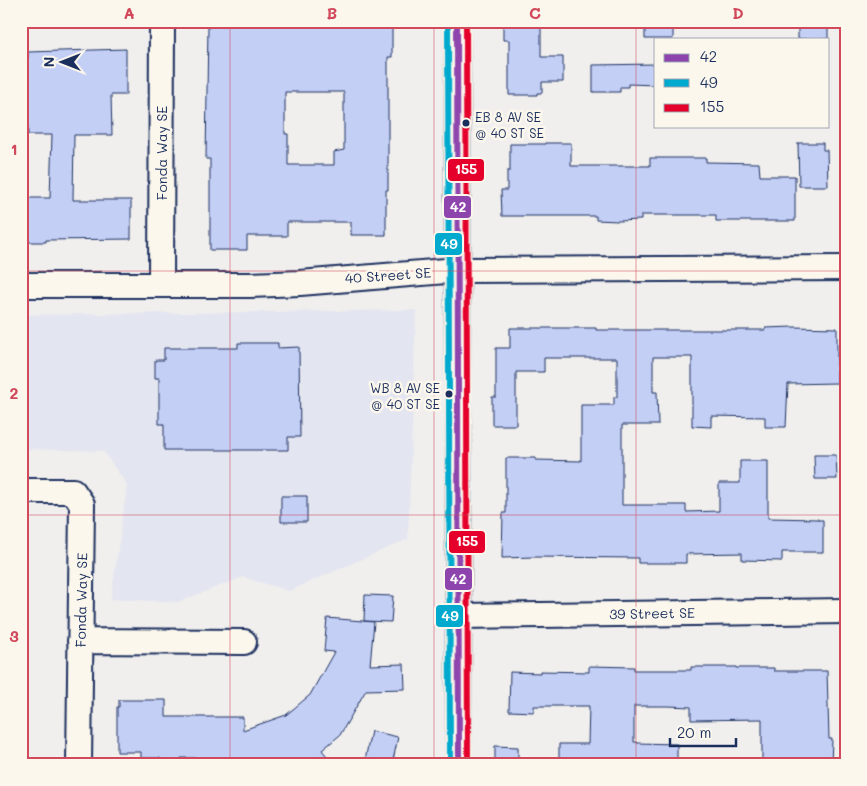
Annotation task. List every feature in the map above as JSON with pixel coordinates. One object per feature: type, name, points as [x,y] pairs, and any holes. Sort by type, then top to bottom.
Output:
[{"type":"street","name":"Fonda Way SE","points":[[161,285],[162,21]]},
{"type":"street","points":[[457,21],[459,765]]},
{"type":"street","name":"40 Street SE","points":[[21,284],[250,285],[300,283],[458,270],[846,268]]},
{"type":"street","name":"Fonda Way SE","points":[[21,491],[73,491],[82,504],[79,765]]},
{"type":"street","name":"39 Street SE","points":[[459,616],[846,611]]},
{"type":"street","points":[[80,641],[244,642]]},
{"type":"shaded area","points":[[416,310],[408,539],[289,591],[243,577],[178,602],[111,599],[127,485],[103,451],[21,449],[21,315]]},
{"type":"building","points":[[256,21],[392,21],[392,57],[388,57],[386,235],[351,235],[351,222],[287,222],[287,236],[247,236],[247,250],[210,250],[210,159],[206,159],[208,26],[256,25]],"holes":[[[285,92],[344,92],[344,150],[334,152],[334,165],[288,165],[288,134],[285,134]]]},
{"type":"building","points":[[503,21],[541,21],[541,57],[563,57],[563,82],[542,82],[542,93],[537,93],[537,95],[509,95],[509,40],[503,40]]},
{"type":"building","points":[[645,21],[673,21],[673,38],[645,39]]},
{"type":"building","points":[[798,21],[828,21],[828,38],[798,38]]},
{"type":"building","points":[[126,49],[126,95],[111,95],[112,135],[74,135],[73,200],[131,200],[131,239],[21,242],[21,198],[50,198],[52,135],[28,135],[27,105],[21,105],[21,58],[28,58],[28,52]]},
{"type":"building","points":[[654,64],[654,85],[628,84],[628,87],[620,87],[620,92],[593,92],[593,65]]},
{"type":"building","points":[[571,143],[571,166],[650,166],[650,158],[706,158],[706,162],[759,163],[760,176],[795,176],[795,221],[716,221],[716,215],[641,215],[641,220],[618,221],[596,220],[596,216],[502,216],[501,190],[507,190],[507,171],[510,171],[510,144]]},
{"type":"building","points":[[798,143],[823,143],[823,150],[827,150],[828,186],[799,186]]},
{"type":"building","points":[[510,328],[765,330],[765,328],[837,328],[837,383],[788,384],[786,427],[765,427],[765,417],[711,416],[711,427],[692,426],[692,357],[653,357],[653,392],[657,392],[658,425],[622,425],[622,505],[686,505],[686,512],[719,511],[719,483],[740,483],[740,461],[768,461],[768,518],[823,520],[823,552],[782,552],[782,561],[742,560],[742,553],[686,554],[686,563],[638,563],[638,558],[502,558],[503,513],[506,513],[506,458],[581,461],[581,405],[614,405],[614,397],[617,397],[617,358],[544,358],[544,372],[516,372],[516,425],[492,425],[492,397],[496,397],[496,348],[510,348]]},
{"type":"building","points":[[238,343],[278,343],[278,348],[299,347],[300,437],[288,437],[288,450],[164,450],[164,424],[159,424],[159,378],[155,378],[155,360],[164,360],[164,348],[238,348]]},
{"type":"building","points":[[814,455],[836,455],[837,479],[815,479]]},
{"type":"building","points":[[281,496],[307,496],[307,522],[281,522]]},
{"type":"building","points":[[365,595],[393,596],[391,622],[364,621]]},
{"type":"building","points":[[327,618],[374,622],[370,665],[404,664],[405,689],[366,690],[340,735],[322,750],[334,765],[214,765],[214,758],[181,758],[181,765],[160,765],[160,758],[141,758],[141,752],[117,752],[117,707],[119,707],[119,700],[166,700],[166,717],[243,717],[243,730],[286,715],[310,695],[334,652],[324,651]]},
{"type":"building","points":[[589,666],[634,667],[634,670],[691,670],[691,667],[736,667],[774,668],[774,671],[827,671],[829,739],[832,739],[831,765],[762,765],[762,719],[691,720],[691,707],[634,706],[634,742],[677,744],[677,765],[559,765],[559,744],[588,744],[589,706],[534,706],[534,712],[509,711],[510,672],[589,672]]},
{"type":"building","points":[[371,731],[398,737],[392,765],[365,760]]},
{"type":"building","points":[[495,746],[518,747],[518,765],[495,765]]},
{"type":"transit line","name":"49","points":[[448,21],[450,765]]},
{"type":"transit line","name":"42","points":[[457,21],[459,765]]},
{"type":"transit line","name":"155","points":[[466,21],[468,765]]},
{"type":"place","name":"EB 8 AV SE @ 40 ST SE","points":[[466,123]]},
{"type":"place","name":"WB 8 AV SE @ 40 ST SE","points":[[449,394]]}]
